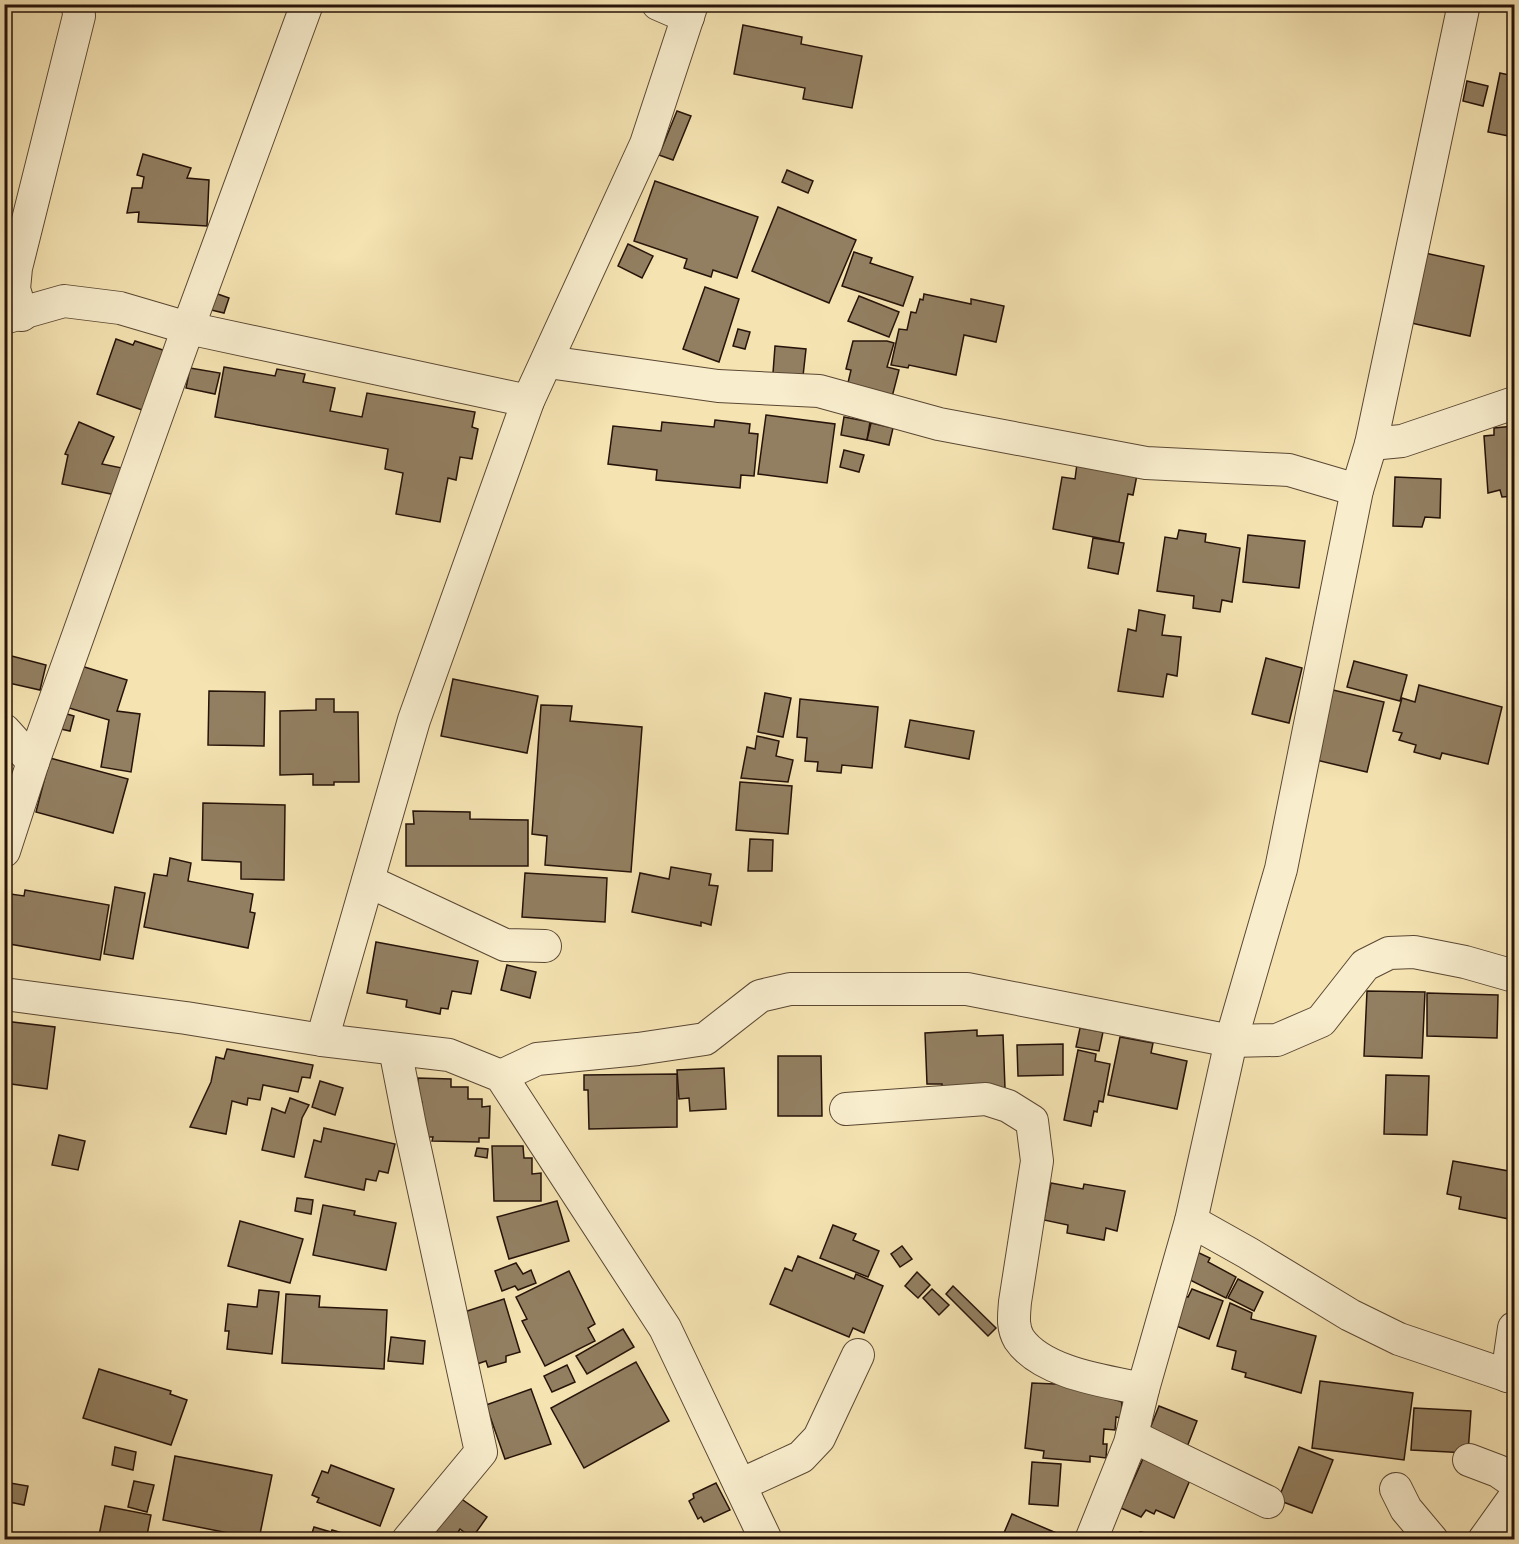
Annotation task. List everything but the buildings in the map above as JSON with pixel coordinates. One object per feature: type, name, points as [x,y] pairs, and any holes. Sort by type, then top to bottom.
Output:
[{"type":"street","points":[[78,4],[79,16],[16,268],[13,317],[64,301],[120,308],[188,328],[528,401]]},
{"type":"street","points":[[4,851],[33,762],[188,328],[307,4]]},
{"type":"street","points":[[322,1040],[414,720],[528,401],[548,362],[646,144],[690,11],[658,4]]},
{"type":"street","points":[[1091,1539],[1132,1436],[1143,1389],[1191,1221],[1231,1041],[1281,868],[1357,490],[1371,444],[1464,4]]},
{"type":"street","points":[[548,362],[718,386],[819,392],[939,424],[1146,463],[1289,470],[1357,490]]},
{"type":"street","points":[[1371,444],[1402,441],[1515,403]]},
{"type":"street","points":[[4,730],[33,762]]},
{"type":"street","points":[[368,881],[505,945],[545,946]]},
{"type":"street","points":[[501,1076],[537,1059],[638,1050],[705,1039],[760,996],[790,989],[967,989],[1231,1041],[1277,1040],[1321,1021],[1365,965],[1389,953],[1424,954],[1465,962],[1515,976]]},
{"type":"street","points":[[4,994],[186,1018],[322,1040],[449,1055],[501,1076],[665,1328],[766,1539]]},
{"type":"street","points":[[395,1049],[481,1452],[408,1539]]},
{"type":"street","points":[[846,1109],[986,1100],[1008,1106],[1032,1121],[1037,1161],[1015,1302],[1013,1323],[1019,1339],[1039,1358],[1075,1374],[1143,1389]]},
{"type":"street","points":[[1191,1221],[1248,1252],[1350,1315],[1399,1339],[1511,1377],[1515,1328]]},
{"type":"street","points":[[740,1485],[801,1457],[819,1438],[858,1355]]},
{"type":"street","points":[[1132,1436],[1268,1502]]},
{"type":"street","points":[[1469,1460],[1515,1482]]},
{"type":"street","points":[[1396,1489],[1406,1509],[1432,1539]]},
{"type":"street","points":[[1484,1539],[1515,1498]]}]
